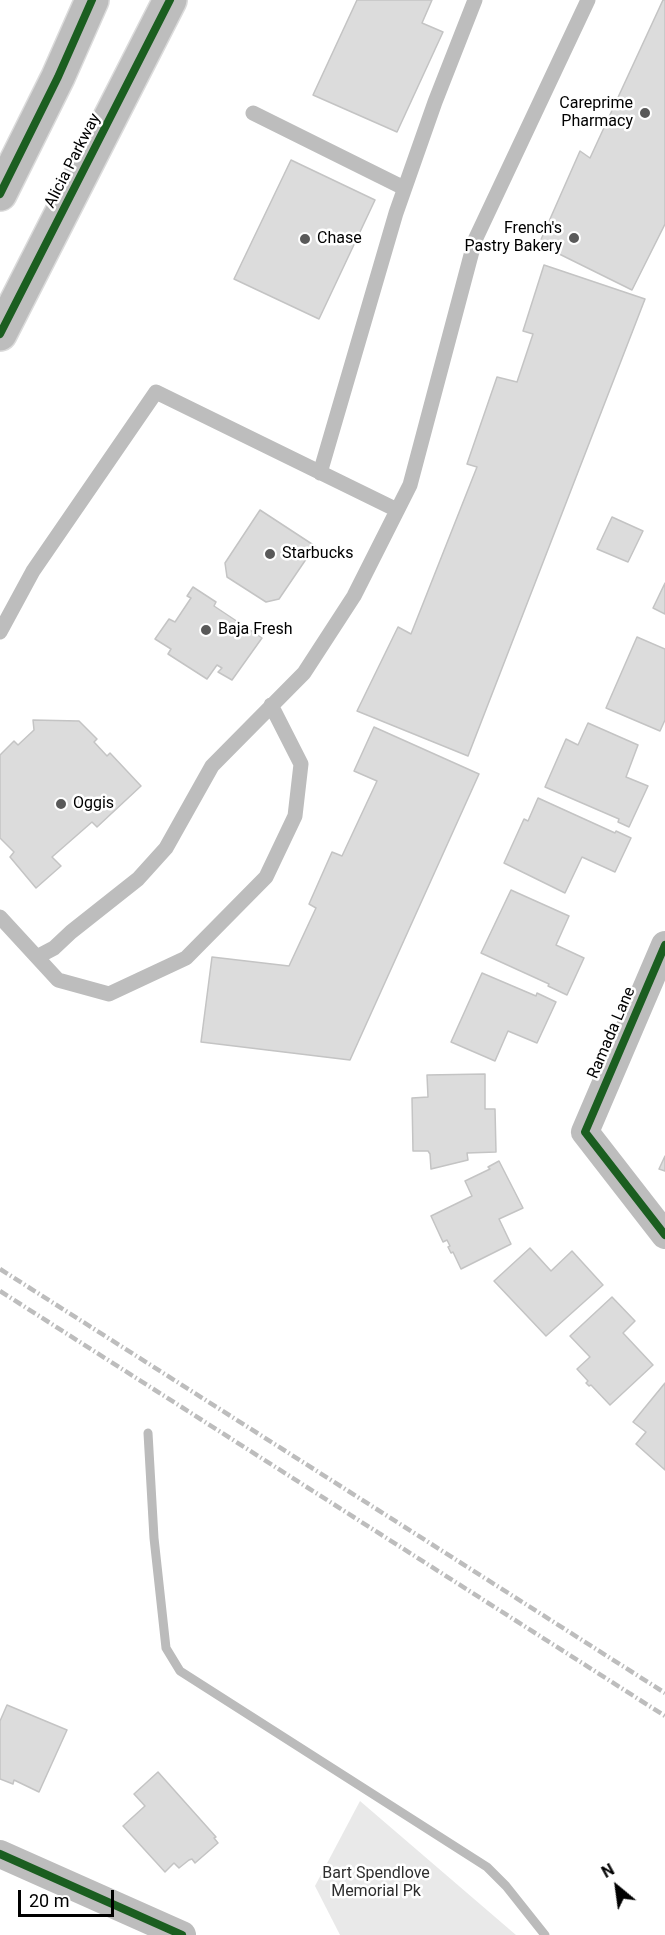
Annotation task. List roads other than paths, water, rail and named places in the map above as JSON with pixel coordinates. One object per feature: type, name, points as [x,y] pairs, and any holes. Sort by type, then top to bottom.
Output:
[{"type":"main road","points":[[0,194],[58,77],[92,0]]},
{"type":"main road","name":"Alicia Parkway","points":[[0,334],[170,0]]},
{"type":"street","name":"Ramada Lane","points":[[665,945],[585,1132],[665,1235]]},
{"type":"street","points":[[0,1854],[182,1935]]},
{"type":"lane","points":[[320,473],[404,189],[475,0]]},
{"type":"lane","points":[[37,957],[54,948],[138,879],[166,848],[212,766],[304,673],[354,596],[410,485],[475,240],[588,0]]},
{"type":"lane","points":[[253,113],[404,189]]},
{"type":"lane","points":[[0,632],[33,571],[156,392],[397,510]]},
{"type":"lane","points":[[0,917],[58,980],[109,994],[186,958],[266,877],[295,816],[301,764],[271,705]]},
{"type":"waterway","points":[[148,1433],[154,1538],[166,1648],[180,1671],[487,1867],[506,1886],[545,1935]]},
{"type":"railway","points":[[0,1269],[665,1693]]},
{"type":"railway","points":[[0,1291],[665,1716]]},
{"type":"place","name":"Careprime Pharmacy","points":[[645,113]]},
{"type":"place","name":"French's Pastry Bakery","points":[[574,238]]},
{"type":"place","name":"Chase","points":[[305,239]]},
{"type":"place","name":"Starbucks","points":[[270,554]]},
{"type":"place","name":"Baja Fresh","points":[[206,630]]},
{"type":"place","name":"Oggis","points":[[61,804]]},
{"type":"park label","name":"Bart Spendlove Memorial Pk","points":[[376,1883]]}]
